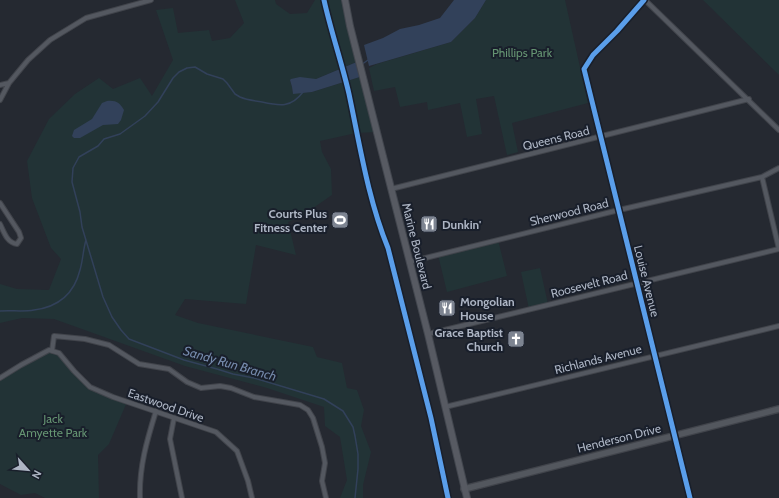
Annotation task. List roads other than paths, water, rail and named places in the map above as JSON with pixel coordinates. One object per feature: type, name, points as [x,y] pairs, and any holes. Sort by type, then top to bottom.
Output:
[{"type":"main road","name":"Marine Boulevard","points":[[345,0],[467,498]]},
{"type":"main road","name":"Henderson Drive","points":[[464,489],[779,409]]},
{"type":"street","points":[[124,0],[126,6]]},
{"type":"street","points":[[0,100],[9,83],[28,60],[50,40],[86,18],[151,0]]},
{"type":"street","points":[[645,0],[779,130]]},
{"type":"street","name":"Louise Avenue","points":[[645,0],[593,55],[584,69],[690,498]]},
{"type":"street","points":[[0,85],[9,83]]},
{"type":"street","name":"Queens Road","points":[[391,189],[749,100]]},
{"type":"street","name":"Sherwood Road","points":[[409,262],[619,210],[762,177],[779,168]]},
{"type":"street","points":[[762,177],[779,249]]},
{"type":"street","points":[[0,203],[19,232],[21,238],[17,244],[8,240],[0,224]]},
{"type":"street","name":"Roosevelt Road","points":[[428,334],[779,249]]},
{"type":"street","name":"Richlands Avenue","points":[[445,408],[655,355],[779,326]]},
{"type":"street","points":[[0,378],[50,350],[54,336],[85,339],[108,345],[139,364],[169,369],[187,382],[201,388],[220,386],[231,388],[254,397],[300,406],[308,410],[322,447],[325,463],[322,481],[326,498]]},
{"type":"street","name":"Eastwood Drive","points":[[50,350],[59,353],[90,387],[114,397],[216,432],[237,451],[248,481],[252,498]]},
{"type":"street","points":[[140,498],[143,455],[156,411]]},
{"type":"street","points":[[174,418],[170,439],[182,498]]},
{"type":"water","points":[[454,0],[486,0],[475,18],[451,42],[369,66],[364,45],[383,38],[400,29],[440,18]]},
{"type":"water","points":[[359,61],[363,76],[312,92],[293,94],[291,79],[300,77],[316,79]]},
{"type":"water","points":[[107,101],[117,102],[124,110],[118,124],[103,125],[80,138],[74,138],[72,136],[74,130],[92,119],[102,103]]},
{"type":"waterway","points":[[361,65],[368,60]]},
{"type":"waterway","name":"Sandy Run Branch","points":[[303,92],[294,101],[280,105],[251,100],[235,94],[223,79],[207,74],[195,67],[187,68],[179,72],[173,78],[158,102],[145,116],[120,134],[104,139],[98,146],[79,157],[73,168],[72,182],[80,212],[82,227],[103,297],[112,317],[129,339],[184,360],[233,374],[254,378],[324,399],[343,411],[353,427],[358,454],[355,498]]},
{"type":"waterway","points":[[0,311],[34,310],[50,306],[64,298],[74,286],[81,266],[86,240]]},
{"type":"place","name":"Courts Plus Fitness Center","points":[[340,220]]},
{"type":"place","name":"Dunkin'","points":[[429,224]]},
{"type":"place","name":"Mongolian House","points":[[447,308]]},
{"type":"place","name":"Grace Baptist Church","points":[[516,339]]},
{"type":"park label","name":"Phillips Park","points":[[522,52]]},
{"type":"park label","name":"Jack Amyette Park","points":[[53,425]]}]
